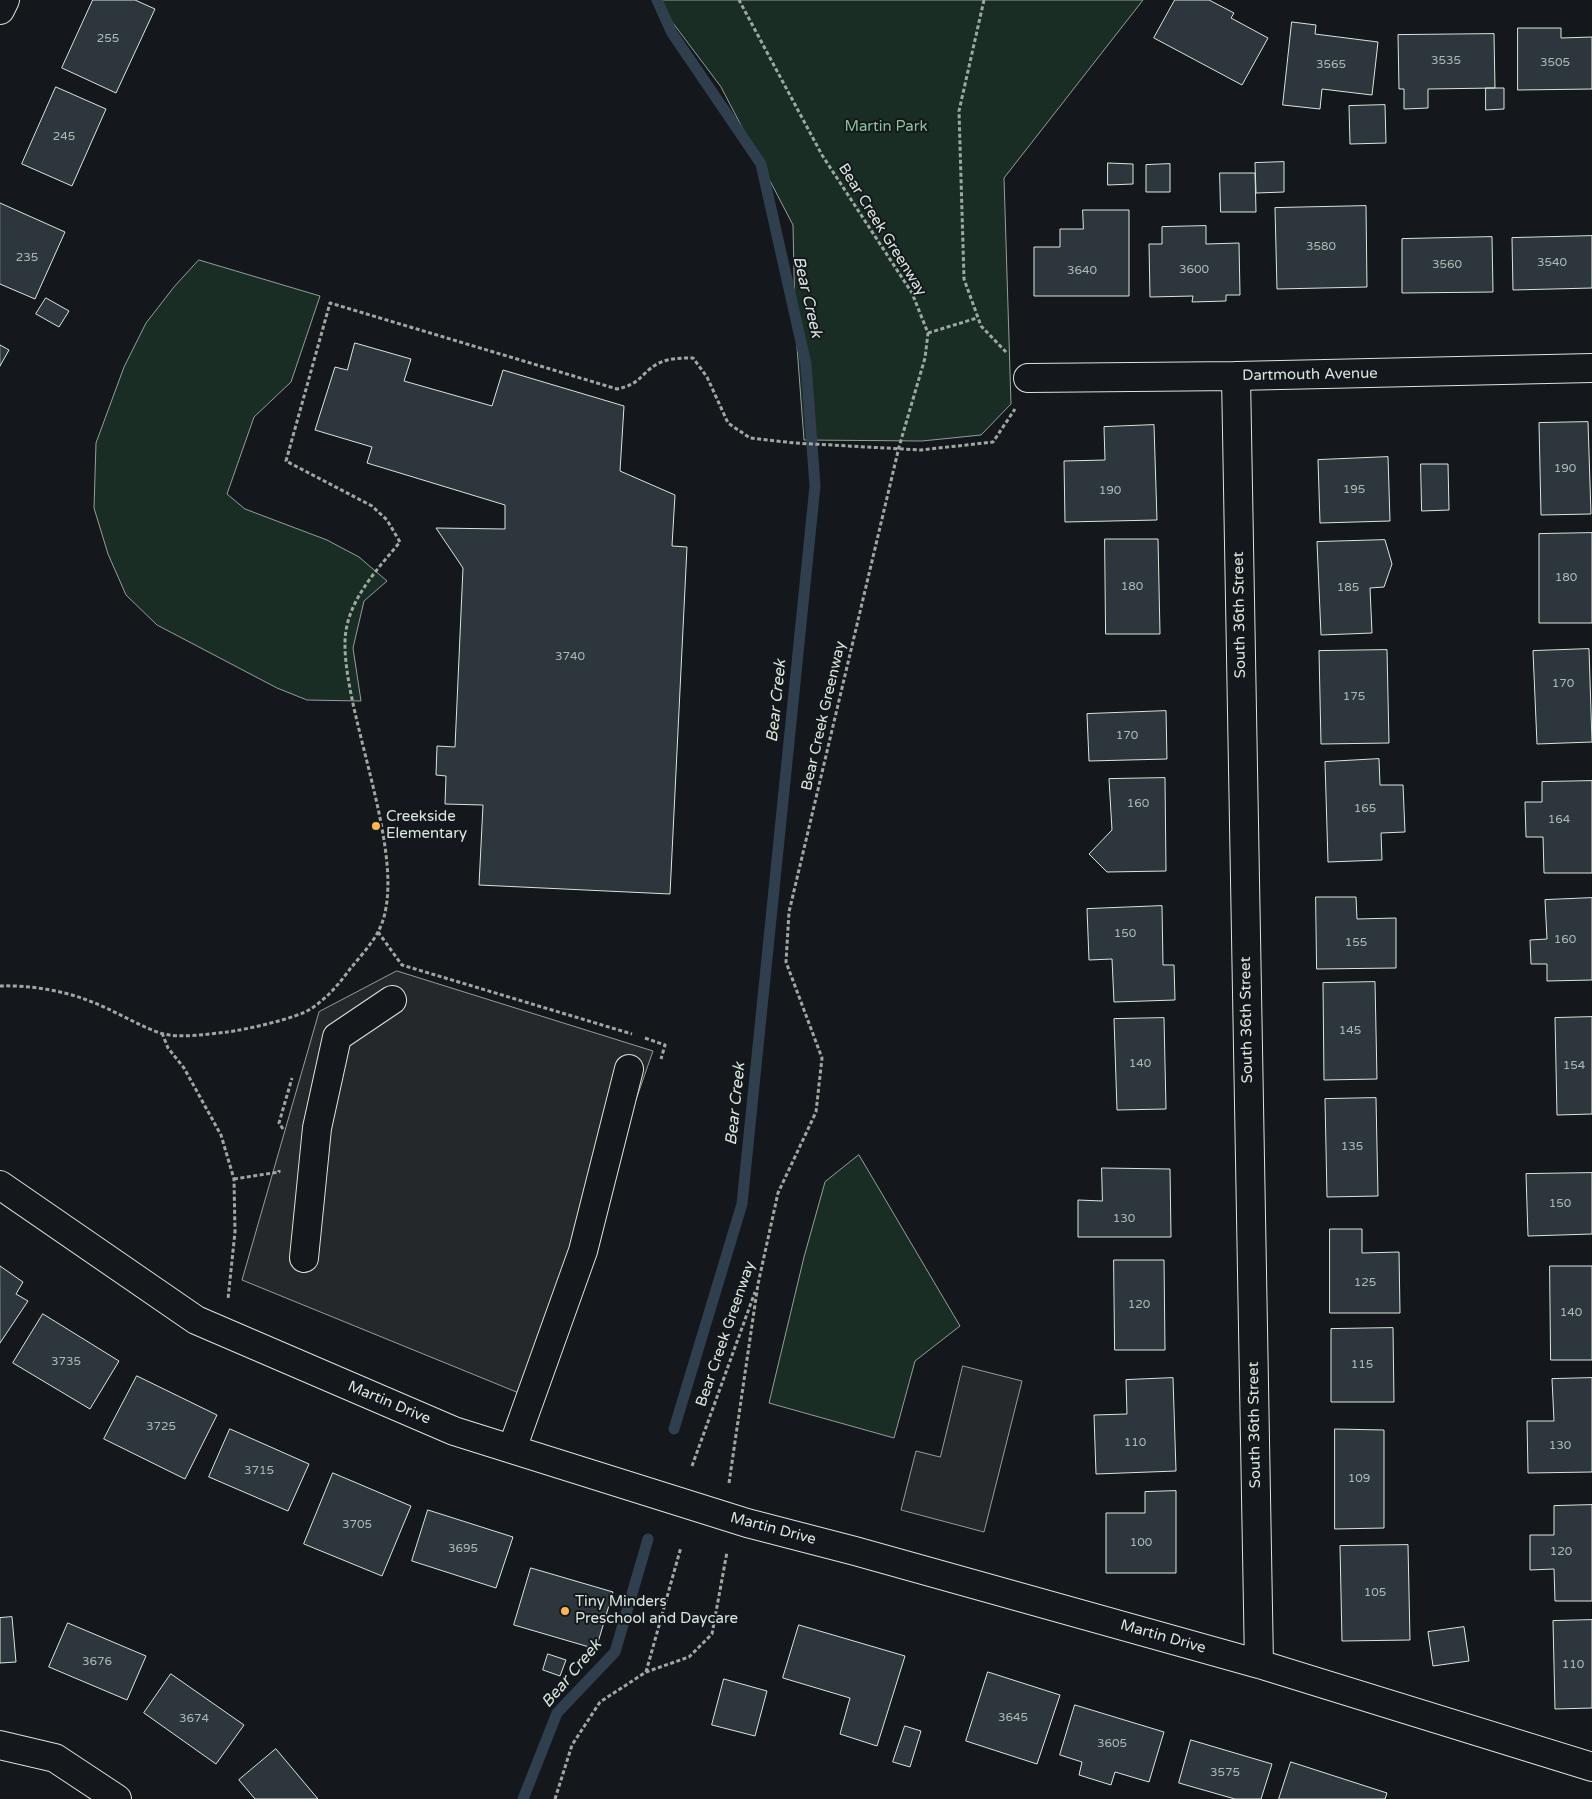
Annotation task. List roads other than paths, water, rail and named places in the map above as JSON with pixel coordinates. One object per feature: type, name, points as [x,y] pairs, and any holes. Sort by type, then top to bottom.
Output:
[{"type":"street","points":[[0,10],[5,0]]},
{"type":"street","name":"Dartmouth Avenue","points":[[1028,378],[1236,376],[1592,368]]},
{"type":"street","name":"South 36th Street","points":[[1236,376],[1259,1664]]},
{"type":"street","points":[[304,1258],[317,1128],[337,1037],[392,1000]]},
{"type":"street","points":[[512,1449],[583,1251],[629,1070]]},
{"type":"street","name":"Martin Drive","points":[[0,1185],[196,1320],[454,1431],[747,1523],[855,1551],[1259,1664],[1592,1767]]},
{"type":"street","points":[[0,1745],[55,1758],[117,1799]]},
{"type":"waterway","name":"Bear Creek","points":[[657,0],[672,33],[761,164],[806,364],[815,486],[742,1204],[674,1429]]},
{"type":"waterway","name":"Bear Creek","points":[[523,1799],[557,1713],[615,1652],[648,1539]]},
{"type":"place","name":"Creekside Elementary","points":[[376,826]]},
{"type":"place","name":"Tiny Minders Preschool and Daycare","points":[[565,1611]]},
{"type":"park label","name":"Martin Park","points":[[886,127]]}]
